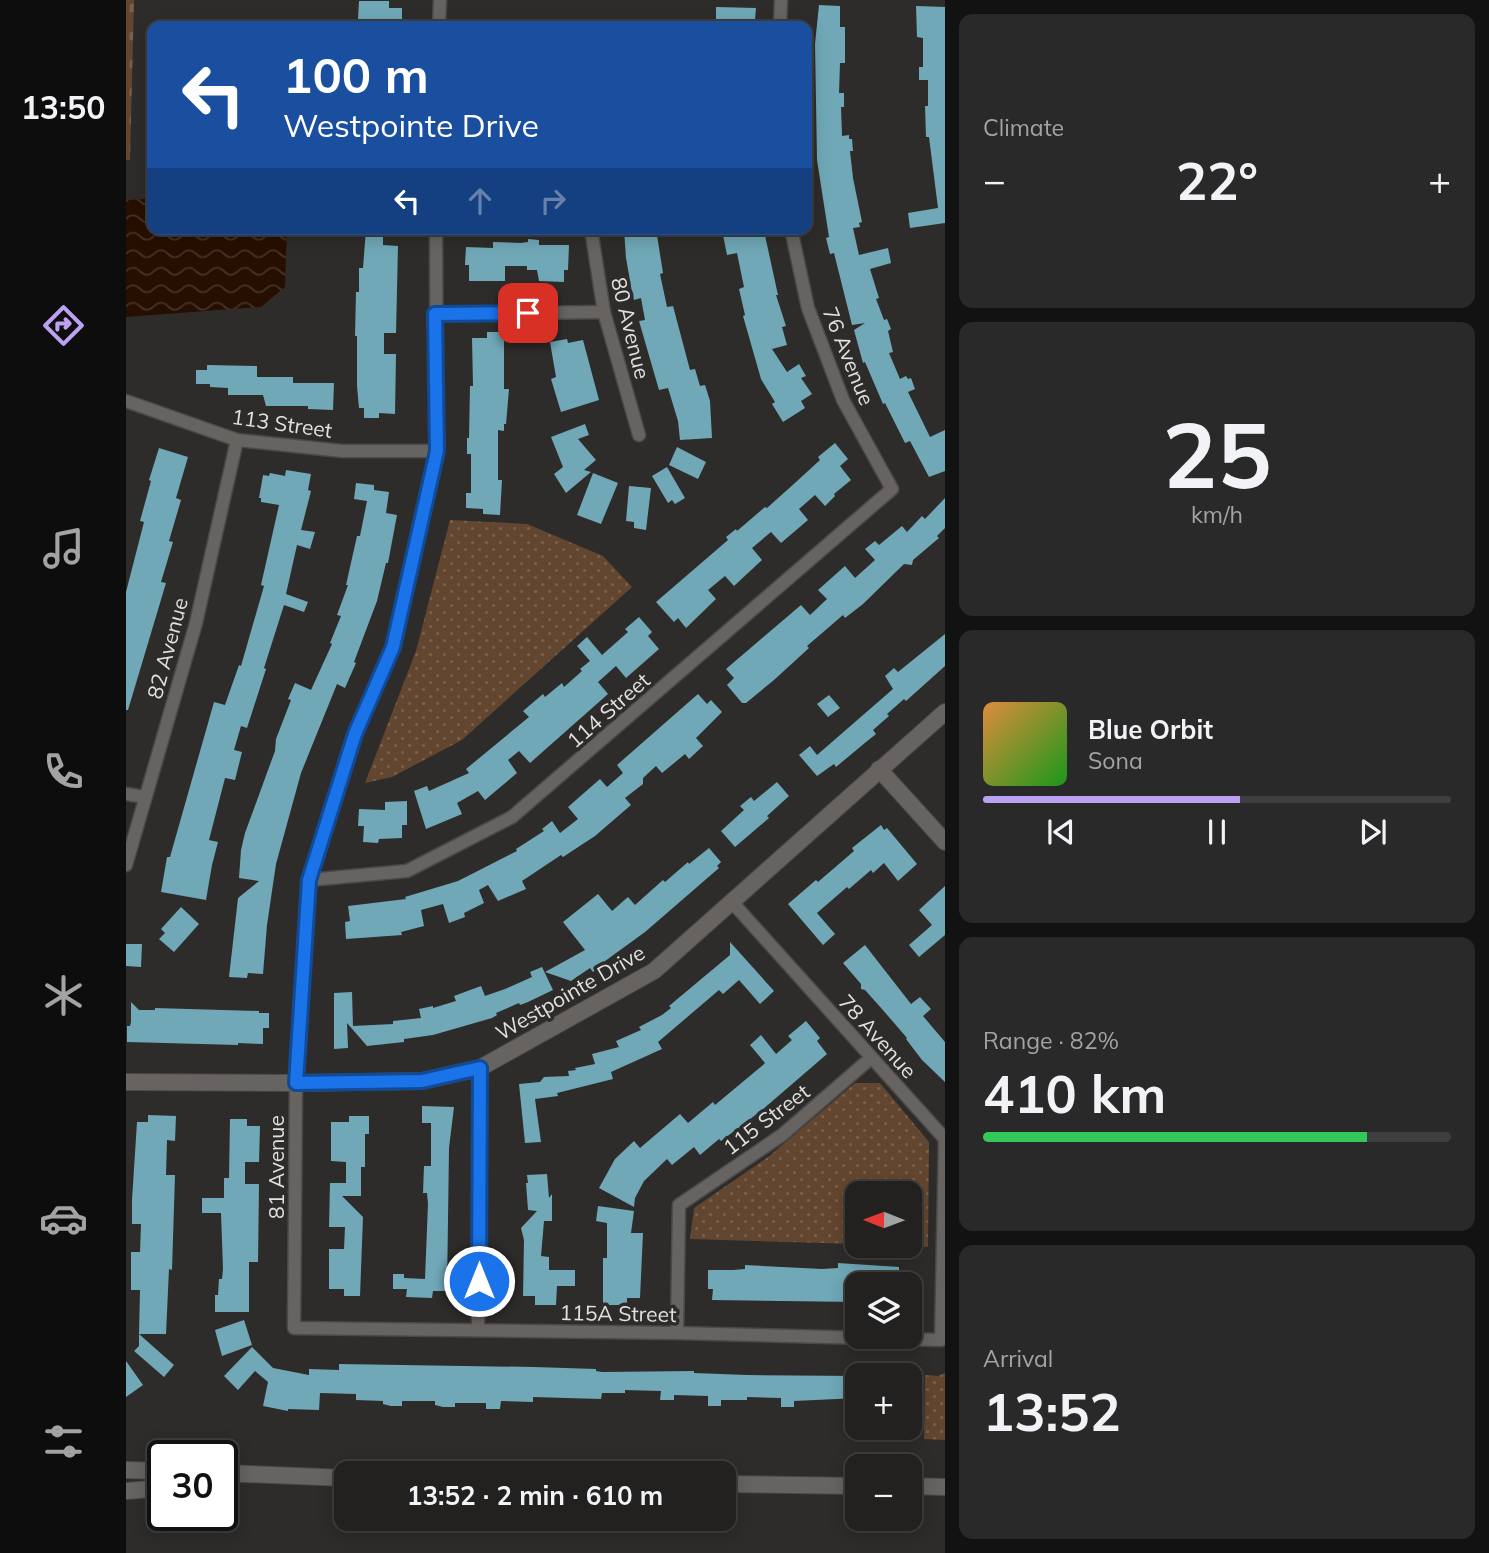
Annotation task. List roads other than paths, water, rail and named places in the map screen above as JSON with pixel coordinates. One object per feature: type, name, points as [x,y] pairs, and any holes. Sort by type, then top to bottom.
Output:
[{"type":"street","points":[[439,21],[440,0]]},
{"type":"street","points":[[780,21],[781,0]]},
{"type":"street","name":"81 Avenue","points":[[294,1328],[296,1083],[309,880],[355,734],[393,647],[437,451],[436,235]]},
{"type":"street","name":"80 Avenue","points":[[592,235],[604,312],[639,435]]},
{"type":"street","name":"76 Avenue","points":[[792,235],[808,308],[843,400],[892,489]]},
{"type":"street","points":[[435,314],[604,312]]},
{"type":"street","name":"113 Street","points":[[126,401],[237,440],[342,451],[437,451]]},
{"type":"street","name":"82 Avenue","points":[[126,865],[196,623],[237,440]]},
{"type":"street","name":"114 Street","points":[[309,880],[407,871],[512,817],[892,489]]},
{"type":"street","name":"Westpointe Drive","points":[[126,1082],[422,1081],[480,1068],[654,971],[945,712]]},
{"type":"street","points":[[879,769],[945,842]]},
{"type":"street","points":[[126,794],[145,797]]},
{"type":"street","name":"78 Avenue","points":[[732,902],[945,1139],[941,1340]]},
{"type":"street","name":"115 Street","points":[[677,1333],[679,1205],[782,1135],[871,1058]]},
{"type":"street","points":[[478,1330],[480,1068]]},
{"type":"street","name":"115A Street","points":[[294,1328],[677,1333],[941,1340]]},
{"type":"street","points":[[126,1470],[147,1471]]},
{"type":"street","points":[[238,1474],[334,1478]]},
{"type":"street","points":[[238,1481],[282,1477]]},
{"type":"street","points":[[736,1484],[845,1486]]},
{"type":"street","points":[[922,1486],[945,1487]]},
{"type":"street","points":[[126,1491],[147,1489]]},
{"type":"water","points":[[147,197],[147,235],[287,235],[285,287],[261,307],[126,317],[126,200]]}]
